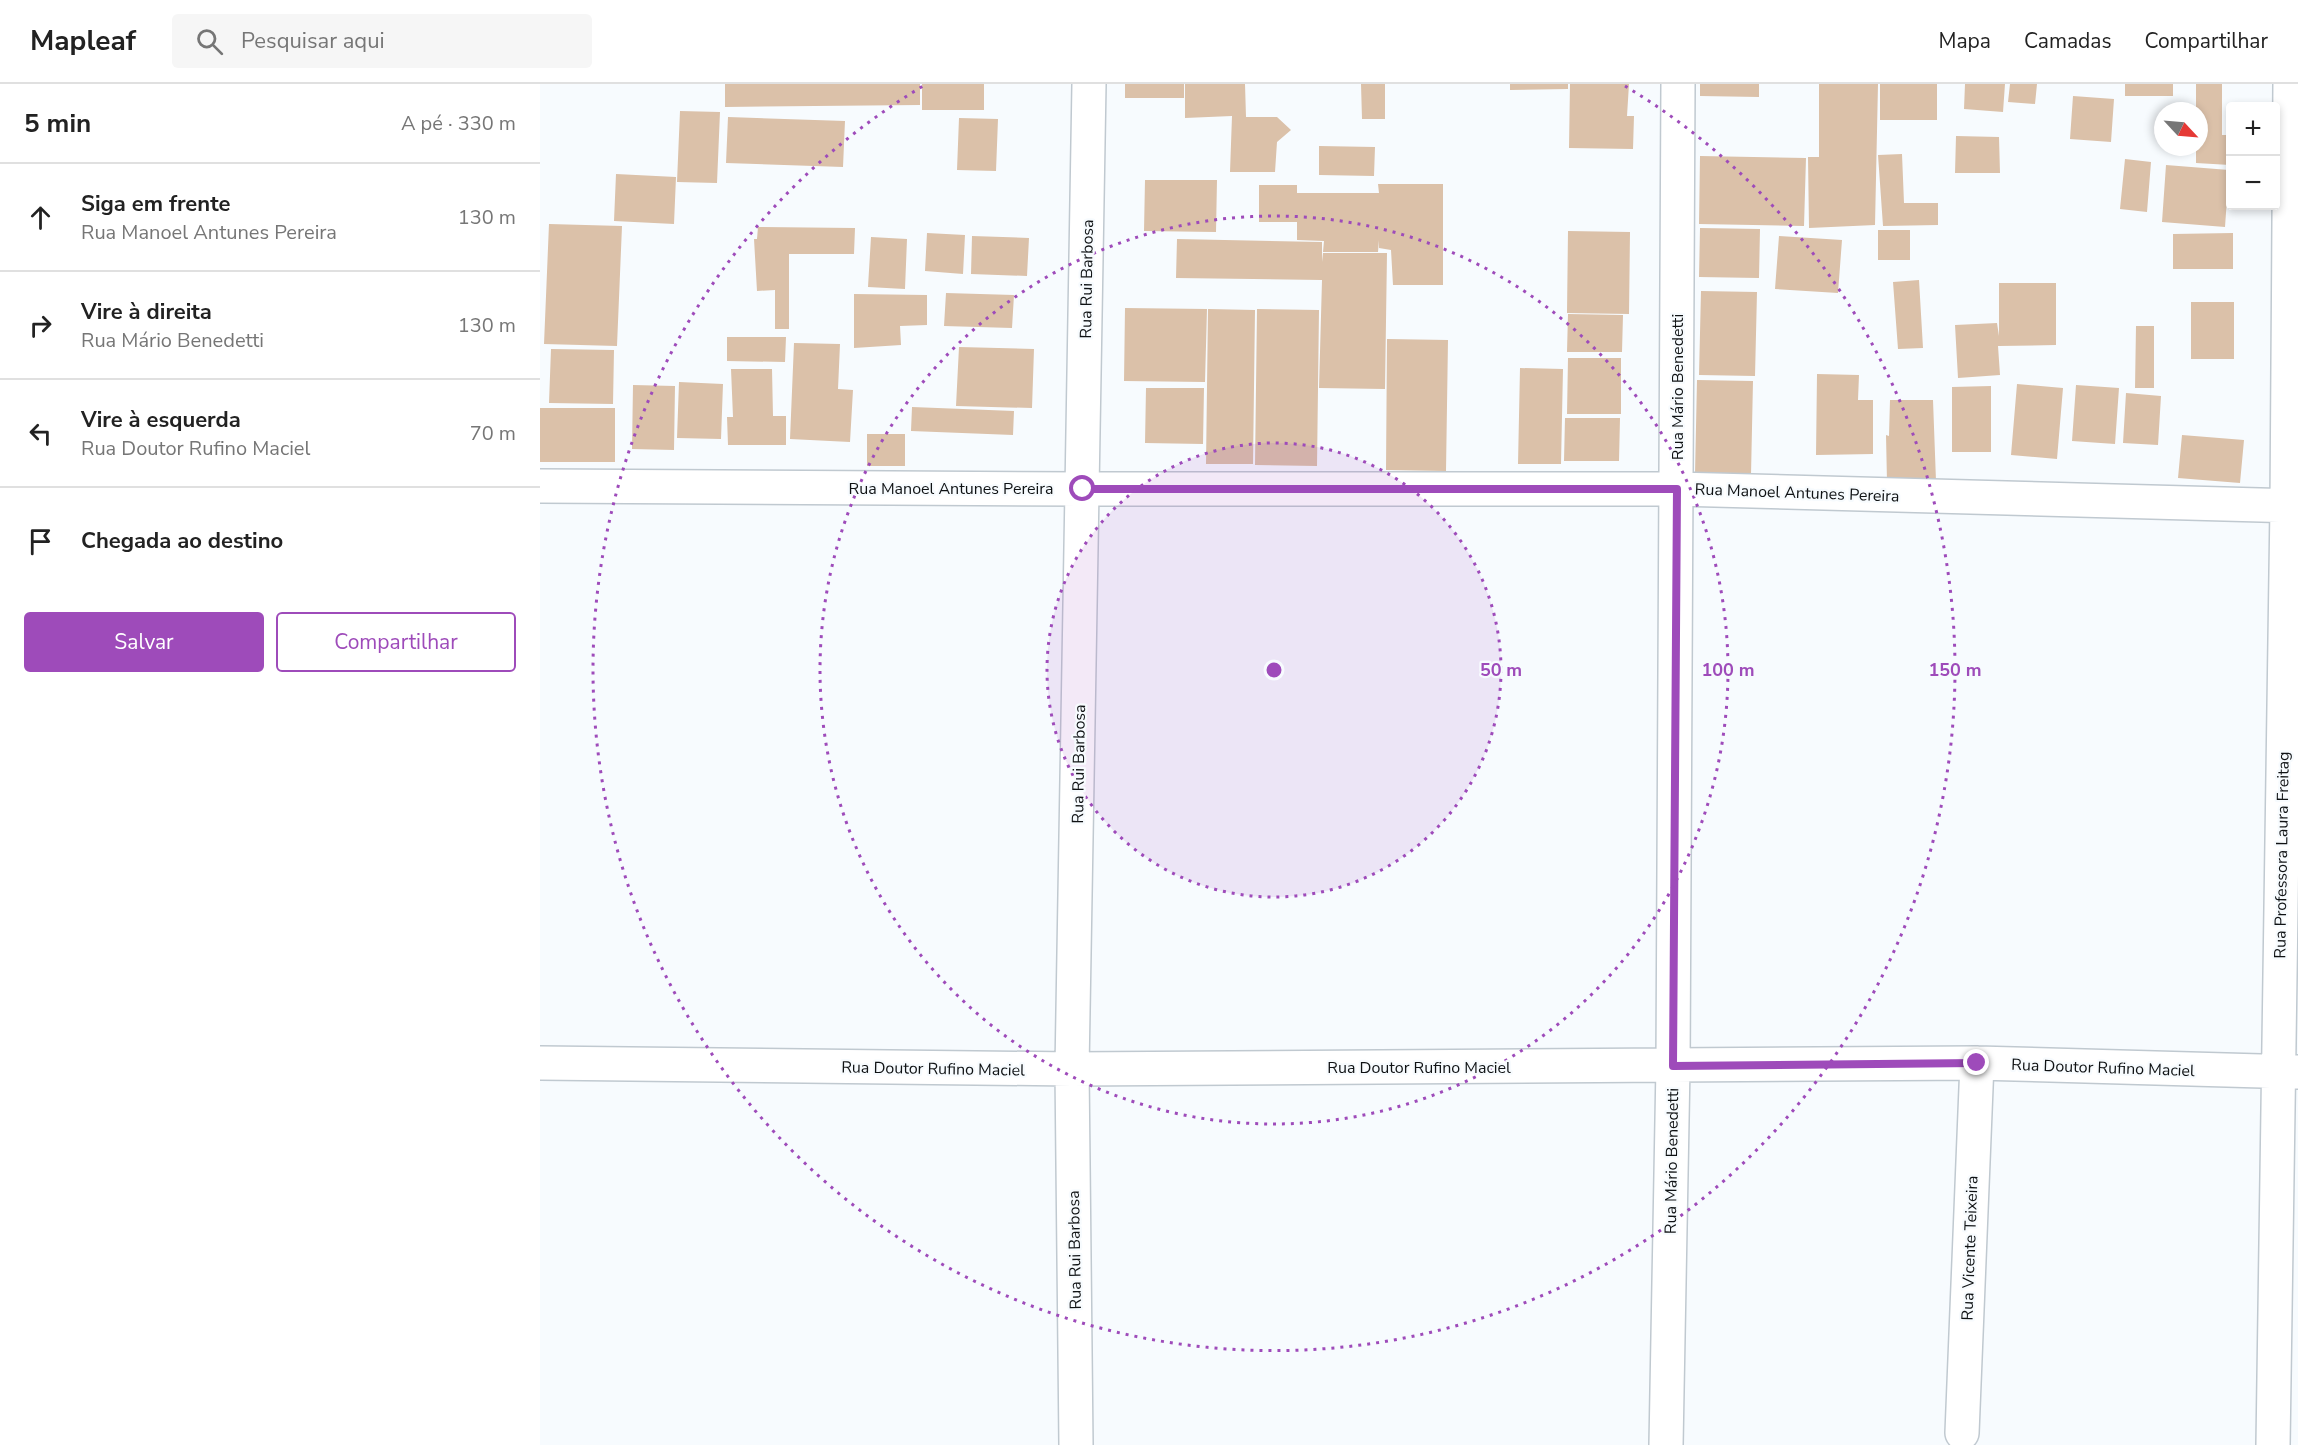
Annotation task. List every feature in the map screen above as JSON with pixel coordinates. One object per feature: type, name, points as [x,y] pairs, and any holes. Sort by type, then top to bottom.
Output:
[{"type":"street","name":"Rua Rui Barbosa","points":[[1076,1445],[1072,1070],[1089,84]]},
{"type":"street","name":"Rua Mário Benedetti","points":[[1666,1445],[1673,1066],[1678,84]]},
{"type":"street","name":"Rua Professora Laura Freitag","points":[[2273,1445],[2288,1072],[2293,506],[2290,84]]},
{"type":"street","name":"Rua Manoel Antunes Pereira","points":[[540,486],[1677,489],[2293,506]]},
{"type":"street","name":"Rua Doutor Rufino Maciel","points":[[540,1063],[1072,1070],[1977,1063],[2288,1072]]},
{"type":"street","name":"Rua Vicente Teixeira","points":[[1962,1433],[1977,1063]]},
{"type":"building","points":[[725,84],[920,84],[920,105],[725,107]]},
{"type":"building","points":[[922,84],[984,84],[984,110],[922,110]]},
{"type":"building","points":[[1125,84],[1184,84],[1184,98],[1125,98]]},
{"type":"building","points":[[1185,84],[1245,84],[1246,117],[1277,117],[1291,130],[1277,142],[1275,172],[1230,172],[1232,116],[1185,118]]},
{"type":"building","points":[[1361,84],[1385,84],[1385,119],[1362,119]]},
{"type":"building","points":[[1510,84],[1568,84],[1568,89],[1510,90]]},
{"type":"building","points":[[1570,84],[1629,84],[1627,116],[1634,116],[1633,149],[1569,148]]},
{"type":"building","points":[[1700,84],[1759,84],[1759,97],[1700,96]]},
{"type":"building","points":[[1819,84],[1878,84],[1875,225],[1809,228],[1808,157],[1819,157]]},
{"type":"building","points":[[1880,84],[1937,84],[1937,120],[1880,120]]},
{"type":"building","points":[[1965,84],[2005,84],[2003,112],[1964,109]]},
{"type":"building","points":[[2010,84],[2037,84],[2035,104],[2008,102]]},
{"type":"building","points":[[2125,84],[2173,84],[2173,96],[2125,96]]},
{"type":"building","points":[[2196,84],[2222,84],[2222,135],[2226,135],[2226,165],[2196,163],[2196,156],[2208,156],[2208,102],[2196,102]]},
{"type":"building","points":[[2073,96],[2114,99],[2111,142],[2070,139]]},
{"type":"building","points":[[680,111],[720,112],[717,183],[677,182]]},
{"type":"building","points":[[728,117],[845,121],[843,167],[726,163]]},
{"type":"building","points":[[959,118],[998,119],[996,171],[957,170]]},
{"type":"building","points":[[1956,136],[1999,137],[2000,173],[1955,173]]},
{"type":"building","points":[[1319,146],[1375,147],[1374,176],[1319,175]]},
{"type":"building","points":[[1902,154],[1904,203],[1938,203],[1938,225],[1883,226],[1878,155]]},
{"type":"building","points":[[1700,156],[1806,158],[1804,226],[1699,224]]},
{"type":"building","points":[[2125,159],[2151,162],[2147,212],[2120,209]]},
{"type":"building","points":[[2166,165],[2226,170],[2225,227],[2162,222]]},
{"type":"building","points":[[616,174],[676,177],[674,224],[614,221]]},
{"type":"building","points":[[1145,180],[1217,180],[1216,232],[1144,231]]},
{"type":"building","points":[[1378,184],[1443,184],[1443,285],[1393,285],[1391,250],[1379,248],[1379,240],[1378,252],[1323,252],[1324,241],[1297,240],[1297,222],[1259,222],[1259,185],[1297,185],[1297,193],[1379,193]]},
{"type":"building","points":[[549,224],[622,226],[617,346],[544,344]]},
{"type":"building","points":[[758,227],[855,228],[854,254],[789,254],[789,329],[775,329],[775,290],[757,291],[754,239],[757,239]]},
{"type":"building","points":[[1700,228],[1760,229],[1759,278],[1699,277]]},
{"type":"building","points":[[1878,230],[1910,230],[1910,260],[1878,260]]},
{"type":"building","points":[[1568,231],[1630,232],[1629,314],[1567,313]]},
{"type":"building","points":[[927,233],[965,235],[963,274],[925,271]]},
{"type":"building","points":[[2233,233],[2233,269],[2173,269],[2173,234]]},
{"type":"building","points":[[972,236],[1029,238],[1027,276],[971,274]]},
{"type":"building","points":[[1779,236],[1842,240],[1838,293],[1775,289]]},
{"type":"building","points":[[871,237],[907,239],[905,289],[868,287]]},
{"type":"building","points":[[1177,239],[1322,242],[1322,262],[1323,253],[1387,253],[1385,389],[1319,388],[1322,280],[1176,278]]},
{"type":"building","points":[[1919,280],[1923,348],[1898,349],[1893,282]]},
{"type":"building","points":[[1999,283],[2056,283],[2056,345],[1998,346],[2000,375],[1958,378],[1955,325],[1997,323],[1999,336]]},
{"type":"building","points":[[1701,291],[1757,292],[1755,376],[1699,375]]},
{"type":"building","points":[[946,293],[1014,295],[1012,328],[944,326]]},
{"type":"building","points":[[854,294],[927,295],[927,325],[900,326],[901,345],[854,348]]},
{"type":"building","points":[[2191,302],[2234,302],[2234,359],[2191,359]]},
{"type":"building","points":[[1125,308],[1207,309],[1205,382],[1124,381]]},
{"type":"building","points":[[1208,309],[1255,310],[1253,464],[1206,464]]},
{"type":"building","points":[[1257,309],[1319,310],[1317,466],[1255,465]]},
{"type":"building","points":[[1568,314],[1623,315],[1622,352],[1567,352]]},
{"type":"building","points":[[2136,326],[2154,326],[2154,388],[2135,388]]},
{"type":"building","points":[[727,337],[786,337],[785,362],[727,361]]},
{"type":"building","points":[[1387,339],[1448,340],[1446,471],[1386,470]]},
{"type":"building","points":[[794,343],[840,344],[838,389],[853,390],[850,442],[790,439]]},
{"type":"building","points":[[959,347],[1034,349],[1032,408],[956,406]]},
{"type":"building","points":[[551,349],[614,350],[613,404],[549,403]]},
{"type":"building","points":[[1568,358],[1621,358],[1621,414],[1567,414]]},
{"type":"building","points":[[1520,368],[1563,369],[1561,464],[1518,464]]},
{"type":"building","points":[[731,369],[772,369],[773,416],[786,416],[786,445],[728,445],[727,417],[733,417]]},
{"type":"building","points":[[1817,374],[1859,375],[1858,400],[1873,400],[1873,454],[1816,455]]},
{"type":"building","points":[[1697,380],[1753,381],[1751,475],[1695,474]]},
{"type":"building","points":[[679,382],[723,384],[721,439],[677,438]]},
{"type":"building","points":[[2017,384],[2063,388],[2057,459],[2011,455]]},
{"type":"building","points":[[633,385],[675,386],[674,450],[632,449]]},
{"type":"building","points":[[2076,385],[2119,388],[2115,444],[2072,441]]},
{"type":"building","points":[[1991,386],[1991,452],[1952,452],[1952,387]]},
{"type":"building","points":[[1146,388],[1204,388],[1203,444],[1145,443]]},
{"type":"building","points":[[2126,393],[2161,396],[2158,445],[2123,443]]},
{"type":"building","points":[[1890,400],[1933,400],[1936,481],[1887,482],[1886,435],[1889,436]]},
{"type":"building","points":[[912,407],[1014,411],[1013,435],[911,431]]},
{"type":"building","points":[[540,408],[615,408],[615,462],[540,462]]},
{"type":"building","points":[[1565,418],[1620,418],[1619,461],[1564,461]]},
{"type":"building","points":[[867,434],[905,434],[905,466],[867,466]]},
{"type":"building","points":[[2182,435],[2244,440],[2240,483],[2178,478]]},
{"type":"route","points":[[1083,489],[1677,489],[1673,1066],[1977,1063]]}]
